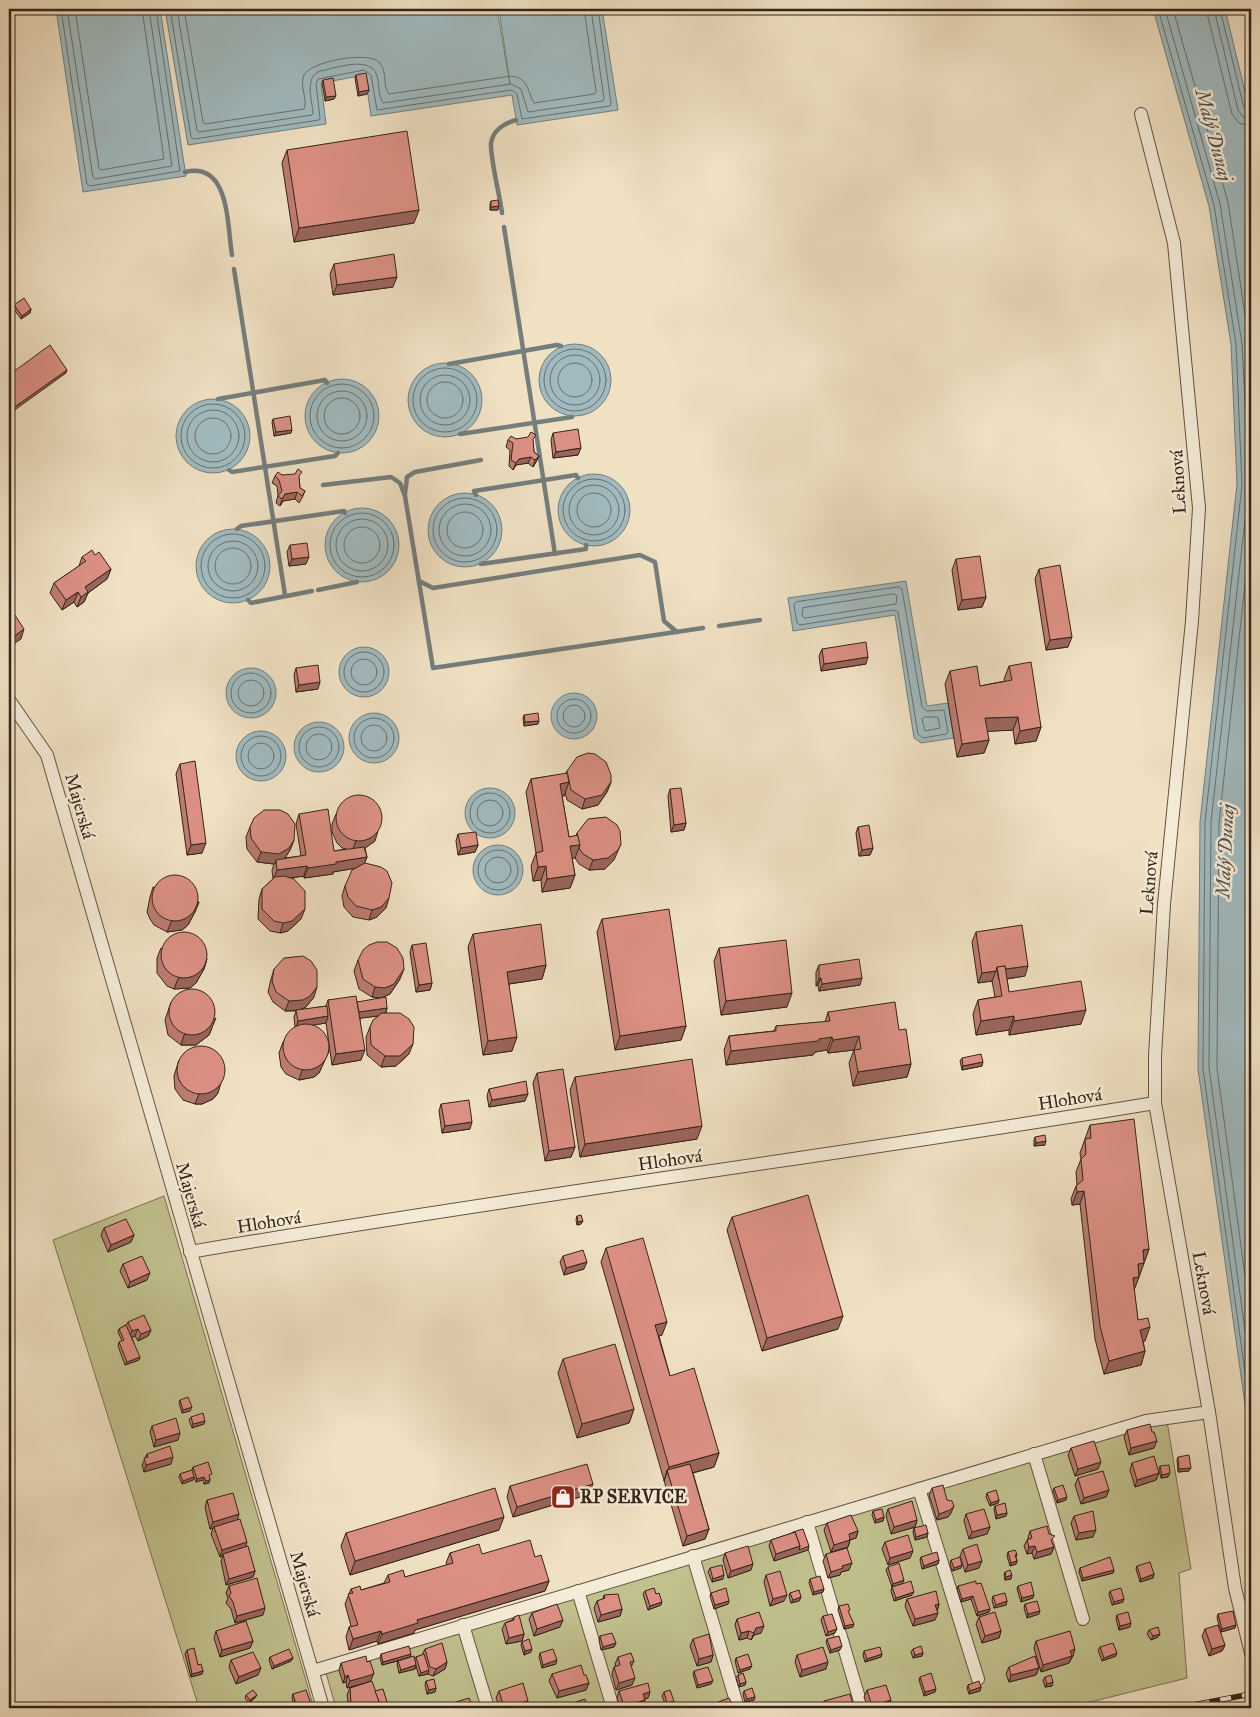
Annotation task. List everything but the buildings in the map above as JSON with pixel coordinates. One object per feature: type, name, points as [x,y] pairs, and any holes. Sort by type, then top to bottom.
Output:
[{"type":"street","name":"Leknová","points":[[1141,114],[1174,244],[1199,508],[1192,621],[1164,904],[1154,1056],[1155,1103],[1209,1412],[1235,1588],[1251,1653]]},
{"type":"street","name":"Majerská","points":[[9,700],[47,755],[323,1708]]},
{"type":"street","name":"Hlohová","points":[[190,1252],[619,1185],[959,1135],[1155,1103]]},
{"type":"street","points":[[313,1671],[1146,1421],[1209,1412]]},
{"type":"street","points":[[1034,1454],[1083,1619]]},
{"type":"street","points":[[919,1489],[978,1679]]},
{"type":"street","points":[[806,1522],[862,1708]]},
{"type":"street","points":[[693,1556],[738,1708]]},
{"type":"street","points":[[578,1591],[613,1708]]},
{"type":"street","points":[[463,1625],[488,1708]]},
{"type":"green space","points":[[164,1196],[314,1708],[199,1708],[53,1240]]},
{"type":"green space","points":[[1167,1421],[1191,1569],[1179,1573],[1187,1678],[1066,1708],[336,1708],[326,1673]]},
{"type":"water","points":[[56,9],[160,9],[186,176],[83,192]]},
{"type":"water","points":[[165,9],[497,9],[510,84],[499,9],[602,9],[618,110],[517,125],[512,95],[371,116],[365,75],[321,83],[326,124],[188,145]]},
{"type":"water","name":"Malý Dunaj","points":[[1153,9],[1225,9],[1251,116],[1251,1447],[1198,1069],[1200,822],[1237,484],[1231,344],[1209,206]]},
{"type":"water","points":[[582,344],[601,354],[609,366],[611,380],[609,394],[601,406],[589,414],[568,416],[549,406],[541,394],[539,373],[549,354],[561,346]]},
{"type":"water","points":[[445,363],[459,366],[471,374],[479,386],[482,400],[479,414],[471,426],[459,434],[445,437],[431,434],[419,426],[411,414],[408,400],[411,386],[419,374],[431,366]]},
{"type":"water","points":[[342,379],[356,382],[368,390],[376,402],[379,416],[376,430],[368,442],[356,450],[342,453],[328,450],[316,442],[308,430],[305,416],[308,402],[316,390],[328,382]]},
{"type":"water","points":[[213,399],[234,405],[244,415],[250,436],[244,457],[234,467],[213,473],[192,467],[182,457],[176,436],[182,415],[192,405]]},
{"type":"water","points":[[594,474],[608,477],[620,484],[627,496],[630,510],[627,524],[620,536],[608,543],[594,546],[580,543],[568,536],[561,524],[558,510],[561,496],[568,484],[580,477]]},
{"type":"water","points":[[465,493],[486,499],[496,509],[502,530],[496,551],[486,561],[465,567],[444,561],[434,551],[428,530],[434,509],[444,499]]},
{"type":"water","points":[[362,508],[376,511],[388,519],[396,531],[399,545],[396,559],[388,571],[376,579],[362,582],[348,579],[336,571],[328,559],[325,545],[328,531],[336,519],[348,511]]},
{"type":"water","points":[[233,529],[247,532],[259,540],[267,552],[270,566],[267,580],[259,592],[247,600],[233,603],[219,600],[207,592],[199,580],[196,566],[199,552],[207,540],[219,532]]},
{"type":"water","points":[[906,581],[927,706],[948,703],[954,738],[921,743],[914,738],[895,615],[793,631],[788,598]]},
{"type":"water","points":[[364,647],[373,649],[384,658],[389,672],[387,681],[378,692],[364,697],[355,695],[344,686],[339,672],[341,663],[350,652]]},
{"type":"water","points":[[251,668],[260,670],[271,679],[276,693],[274,702],[265,713],[251,718],[242,716],[231,707],[226,693],[228,684],[237,673]]},
{"type":"water","points":[[574,693],[587,697],[593,703],[597,716],[593,729],[587,735],[574,739],[561,735],[555,729],[551,716],[555,703],[561,697]]},
{"type":"water","points":[[374,713],[383,715],[394,724],[399,738],[397,747],[388,758],[374,763],[365,761],[354,752],[349,738],[351,729],[360,718]]},
{"type":"water","points":[[319,722],[328,724],[339,733],[344,747],[342,756],[333,767],[319,772],[310,770],[299,761],[294,747],[296,738],[305,727]]},
{"type":"water","points":[[261,731],[270,733],[281,742],[286,756],[284,765],[275,776],[261,781],[252,779],[241,770],[236,756],[238,747],[247,736]]},
{"type":"water","points":[[490,788],[499,790],[510,799],[515,813],[513,822],[504,833],[490,838],[481,836],[470,827],[465,813],[467,804],[476,793]]},
{"type":"water","points":[[498,845],[507,847],[518,856],[523,870],[521,879],[512,890],[498,895],[489,893],[478,884],[473,870],[475,861],[484,850]]},
{"type":"waterway","points":[[502,213],[491,143],[494,134],[500,128],[516,120]]},
{"type":"waterway","points":[[185,172],[200,171],[211,176],[218,186],[227,213],[232,255]]},
{"type":"waterway","points":[[504,227],[555,554]]},
{"type":"waterway","points":[[234,269],[285,595]]},
{"type":"waterway","points":[[449,364],[557,345],[561,346]]},
{"type":"waterway","points":[[218,399],[325,380],[327,383]]},
{"type":"waterway","points":[[460,434],[572,417]]},
{"type":"waterway","points":[[229,470],[232,472],[335,456],[338,453]]},
{"type":"waterway","points":[[405,494],[407,477],[415,472],[481,460]]},
{"type":"waterway","points":[[476,495],[474,491],[576,475],[578,478]]},
{"type":"waterway","points":[[323,485],[391,477],[400,483],[405,496],[433,668],[703,628]]},
{"type":"waterway","points":[[237,529],[241,526],[344,511],[345,513]]},
{"type":"waterway","points":[[481,564],[586,549],[586,545]]},
{"type":"waterway","points":[[419,581],[433,588],[640,555],[655,562],[664,621],[677,632]]},
{"type":"waterway","points":[[318,590],[357,582]]},
{"type":"waterway","points":[[248,600],[251,603],[312,591]]},
{"type":"waterway","points":[[719,626],[760,620]]},
{"type":"railway","points":[[1177,1708],[1251,1694]]},
{"type":"place","name":"RP SERVICE","points":[[563,1497]]}]
